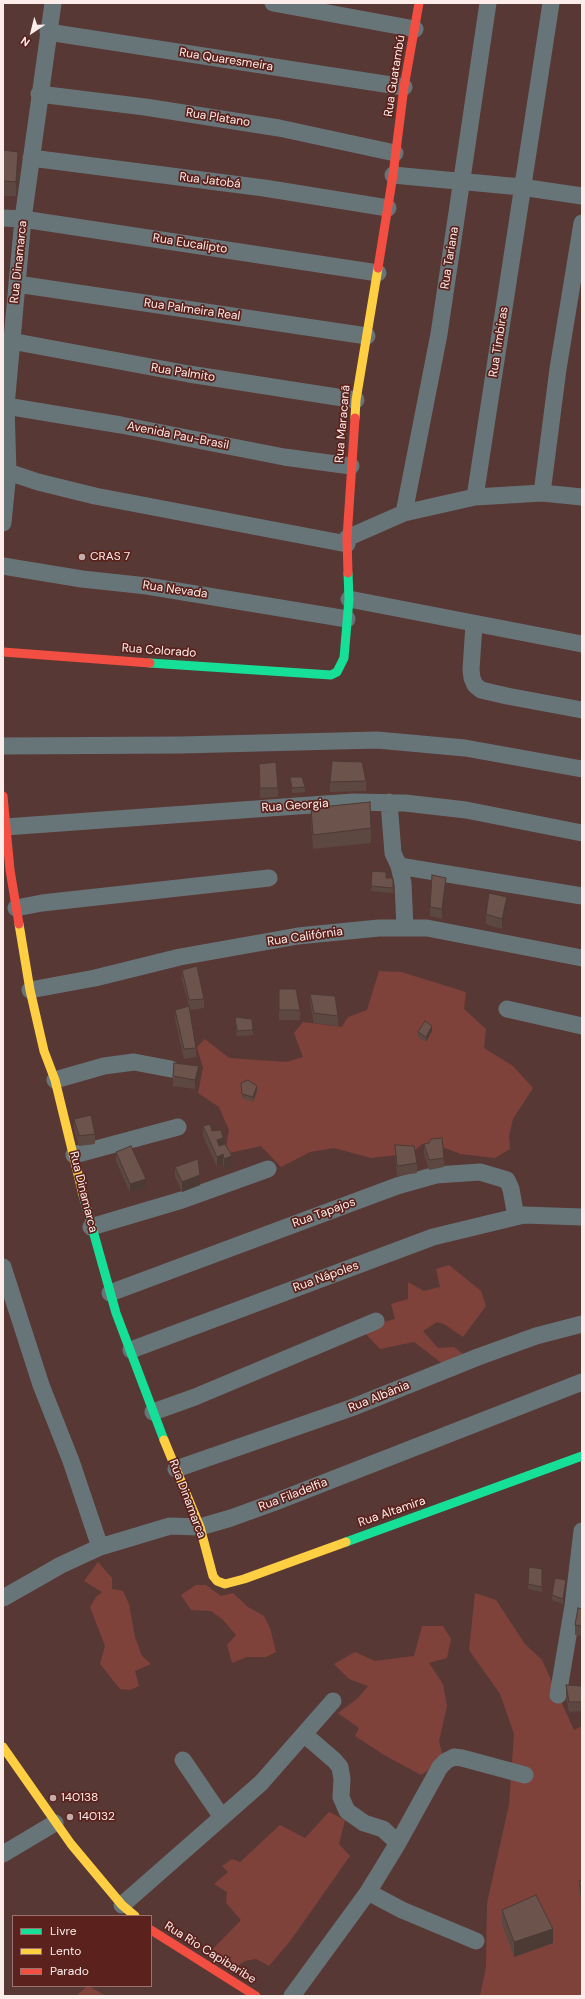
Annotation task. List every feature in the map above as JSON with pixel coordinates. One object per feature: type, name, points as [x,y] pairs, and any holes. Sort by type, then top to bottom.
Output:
[{"type":"street","name":"Rua Dinamarca","points":[[3,523],[8,472],[6,455],[6,406],[11,341],[23,219],[39,94],[53,3]]},
{"type":"street","points":[[273,3],[415,29]]},
{"type":"street","name":"Rua Guatambú","points":[[394,154],[419,3]]},
{"type":"street","name":"Rua Tariana","points":[[404,513],[436,350],[488,3]]},
{"type":"street","name":"Rua Timbiras","points":[[475,497],[521,187],[551,3]]},
{"type":"street","name":"Rua Quaresmeira","points":[[48,32],[404,87]]},
{"type":"street","name":"Rua Platano","points":[[39,94],[145,107],[279,128],[394,154]]},
{"type":"street","name":"Rua Maracanã","points":[[313,675],[331,675],[337,672],[341,666],[349,599],[347,541],[356,400],[378,273],[393,175],[394,154]]},
{"type":"street","name":"Rua Jatobá","points":[[31,158],[264,188],[388,208]]},
{"type":"street","points":[[393,175],[521,187],[582,196]]},
{"type":"street","name":"Rua Eucalipto","points":[[3,218],[23,219],[378,273]]},
{"type":"street","points":[[542,493],[558,369],[582,223]]},
{"type":"street","name":"Rua Palmeira Real","points":[[17,284],[367,336]]},
{"type":"street","name":"Rua Palmito","points":[[11,341],[189,374],[356,400]]},
{"type":"street","name":"Avenida Pau-Brasil","points":[[6,406],[121,425],[284,457],[351,466]]},
{"type":"street","points":[[8,472],[38,482],[95,496],[347,541],[404,513],[475,497],[542,493],[582,497]]},
{"type":"street","name":"Rua Nevada","points":[[3,566],[82,579],[147,586],[347,619]]},
{"type":"street","points":[[349,599],[582,644]]},
{"type":"street","points":[[474,624],[471,670],[475,685],[481,690],[582,710]]},
{"type":"street","name":"Rua Colorado","points":[[3,652],[313,675]]},
{"type":"street","points":[[3,746],[181,745],[377,740],[465,748],[582,769]]},
{"type":"street","name":"Rua Dinamarca","points":[[3,796],[5,827],[16,908],[30,990],[44,1051],[55,1080],[92,1227],[116,1313],[153,1412],[200,1527],[213,1576]]},
{"type":"street","name":"Rua Georgia","points":[[5,827],[353,802],[388,802],[466,810],[582,833]]},
{"type":"street","points":[[388,802],[390,837],[393,853],[399,866],[405,896],[405,928]]},
{"type":"street","points":[[399,866],[582,896]]},
{"type":"street","points":[[16,908],[42,903],[269,878]]},
{"type":"street","name":"Rua Califórnia","points":[[30,990],[95,978],[180,958],[298,936],[379,928],[427,928],[582,958]]},
{"type":"street","points":[[507,1009],[582,1026]]},
{"type":"street","points":[[55,1080],[104,1066],[134,1062],[171,1069]]},
{"type":"street","points":[[74,1155],[178,1127]]},
{"type":"street","points":[[92,1227],[182,1200],[268,1169]]},
{"type":"street","name":"Rua Tapajos","points":[[110,1293],[398,1186],[436,1175],[480,1172],[507,1180],[520,1216]]},
{"type":"street","name":"Rua Nápoles","points":[[131,1350],[432,1237],[520,1216],[582,1217]]},
{"type":"street","points":[[3,1267],[39,1378],[71,1461],[100,1547]]},
{"type":"street","points":[[153,1412],[195,1397],[376,1321]]},
{"type":"street","name":"Rua Albânia","points":[[176,1469],[351,1408],[521,1341],[582,1324]]},
{"type":"street","name":"Rua Filadelfia","points":[[3,1598],[61,1565],[100,1547],[170,1526],[200,1527],[276,1502],[582,1382]]},
{"type":"street","name":"Rua Altamira","points":[[213,1576],[221,1584],[244,1579],[582,1456]]},
{"type":"street","points":[[558,1695],[573,1606],[582,1531]]},
{"type":"street","points":[[122,1905],[221,1816],[261,1783],[305,1735],[333,1701]]},
{"type":"street","points":[[305,1735],[340,1767],[342,1779],[340,1797],[348,1811],[364,1823],[383,1829],[398,1843]]},
{"type":"street","points":[[3,1747],[8,1764],[122,1905],[134,1915]]},
{"type":"street","points":[[292,1996],[368,1892],[398,1843],[440,1767],[454,1757],[525,1775]]},
{"type":"street","points":[[182,1760],[221,1816]]},
{"type":"street","points":[[3,1854],[55,1823]]},
{"type":"street","points":[[368,1892],[402,1910],[476,1941]]},
{"type":"street","name":"Rua Rio Capibaribe","points":[[152,1931],[174,1946],[256,1996]]},
{"type":"shaded area","points":[[379,971],[401,972],[466,992],[464,1009],[486,1029],[484,1048],[513,1066],[533,1088],[513,1119],[509,1136],[510,1149],[495,1158],[461,1154],[442,1147],[422,1144],[412,1153],[371,1158],[334,1148],[310,1152],[281,1167],[261,1146],[225,1154],[229,1130],[219,1107],[198,1093],[203,1068],[197,1047],[205,1039],[229,1058],[286,1062],[303,1057],[294,1033],[303,1022],[342,1027],[348,1017],[367,1010]]},
{"type":"shaded area","points":[[449,1265],[481,1291],[486,1306],[463,1337],[444,1324],[437,1322],[423,1331],[438,1348],[454,1347],[463,1354],[443,1364],[414,1342],[380,1349],[360,1328],[395,1319],[391,1304],[408,1299],[408,1282],[424,1291],[440,1287],[436,1269]]},
{"type":"shaded area","points":[[98,1562],[112,1578],[112,1589],[123,1591],[129,1604],[135,1637],[142,1656],[151,1664],[135,1671],[139,1686],[130,1690],[120,1689],[100,1664],[105,1646],[90,1607],[96,1597],[102,1592],[84,1581]]},
{"type":"shaded area","points":[[196,1585],[206,1585],[221,1596],[233,1593],[248,1607],[264,1616],[270,1628],[276,1652],[266,1657],[247,1657],[232,1663],[227,1645],[236,1635],[222,1619],[211,1611],[191,1610],[181,1595]]},
{"type":"shaded area","points":[[475,1593],[496,1600],[525,1644],[542,1660],[574,1730],[582,1726],[582,1996],[480,1996],[486,1967],[487,1903],[509,1805],[514,1734],[500,1694],[469,1650]]},
{"type":"shaded area","points":[[422,1626],[443,1626],[451,1639],[447,1658],[429,1663],[443,1684],[447,1706],[439,1741],[443,1757],[435,1766],[421,1775],[384,1755],[355,1736],[359,1728],[338,1713],[358,1698],[368,1686],[349,1679],[334,1664],[355,1652],[375,1661],[414,1656]]},
{"type":"shaded area","points":[[329,1812],[345,1820],[339,1844],[350,1856],[291,1940],[269,1966],[256,1959],[245,1961],[233,1969],[212,1950],[241,1920],[226,1903],[227,1892],[214,1884],[228,1872],[222,1866],[232,1859],[240,1862],[280,1825],[305,1838]]},
{"type":"shaded area","points":[[86,1987],[91,1987],[106,1996],[76,1996]]},
{"type":"building","points":[[3,150],[18,152],[16,182],[3,181]]},
{"type":"building","points":[[332,761],[362,762],[366,781],[330,782]]},
{"type":"building","points":[[276,762],[278,788],[260,788],[259,764]]},
{"type":"building","points":[[290,777],[302,777],[305,787],[292,788]]},
{"type":"building","points":[[370,802],[371,828],[313,835],[311,808]]},
{"type":"building","points":[[372,871],[386,872],[386,878],[393,878],[393,888],[371,886]]},
{"type":"building","points":[[432,875],[446,878],[442,909],[430,907]]},
{"type":"building","points":[[489,893],[507,897],[502,919],[486,914]]},
{"type":"building","points":[[197,966],[204,999],[189,1000],[182,970]]},
{"type":"building","points":[[279,989],[296,989],[300,1010],[279,1010]]},
{"type":"building","points":[[310,994],[335,996],[338,1016],[314,1013]]},
{"type":"building","points":[[189,1006],[196,1048],[184,1049],[175,1010]]},
{"type":"building","points":[[235,1017],[252,1019],[253,1030],[237,1031]]},
{"type":"building","points":[[425,1021],[432,1026],[426,1037],[418,1032]]},
{"type":"building","points":[[174,1063],[199,1066],[195,1080],[173,1076]]},
{"type":"building","points":[[248,1080],[257,1086],[253,1097],[242,1094],[241,1083]]},
{"type":"building","points":[[91,1115],[95,1134],[79,1136],[74,1119]]},
{"type":"building","points":[[210,1124],[212,1131],[221,1130],[223,1138],[217,1140],[219,1146],[225,1144],[232,1156],[224,1159],[223,1154],[217,1157],[203,1126]]},
{"type":"building","points":[[442,1138],[444,1158],[429,1160],[424,1144],[429,1143],[431,1139]]},
{"type":"building","points":[[395,1145],[414,1146],[417,1163],[397,1166]]},
{"type":"building","points":[[131,1146],[146,1179],[130,1184],[116,1152]]},
{"type":"building","points":[[198,1159],[200,1175],[182,1182],[175,1167]]},
{"type":"building","points":[[529,1567],[542,1569],[542,1587],[528,1584]]},
{"type":"building","points":[[555,1578],[566,1580],[563,1599],[552,1595]]},
{"type":"building","points":[[578,1608],[582,1609],[582,1626],[575,1625]]},
{"type":"building","points":[[566,1685],[582,1686],[582,1702],[569,1702]]},
{"type":"building","points":[[582,1880],[582,1893],[579,1881]]},
{"type":"building","points":[[536,1895],[553,1929],[514,1942],[502,1910]]},
{"type":"traffic: fast","points":[[150,663],[331,675],[337,672],[344,658],[349,599],[348,573]]},
{"type":"traffic: fast","points":[[83,1195],[116,1313],[164,1440]]},
{"type":"traffic: fast","points":[[346,1542],[582,1456]]},
{"type":"traffic: slow","points":[[355,418],[356,400],[378,268]]},
{"type":"traffic: slow","points":[[19,924],[30,990],[44,1051],[55,1080],[83,1195]]},
{"type":"traffic: slow","points":[[164,1440],[200,1527],[213,1576],[217,1581],[225,1584],[244,1579],[346,1542]]},
{"type":"traffic: slow","points":[[3,1747],[71,1844],[122,1905],[134,1915]]},
{"type":"traffic: jam","points":[[378,268],[393,175],[404,87],[419,3]]},
{"type":"traffic: jam","points":[[348,573],[347,538],[355,418]]},
{"type":"traffic: jam","points":[[3,652],[150,663]]},
{"type":"traffic: jam","points":[[3,796],[10,870],[19,924]]},
{"type":"traffic: jam","points":[[152,1931],[256,1996]]},
{"type":"place","name":"CRAS 7","points":[[82,557]]},
{"type":"place","name":"140138","points":[[53,1798]]},
{"type":"place","name":"140132","points":[[70,1817]]}]
